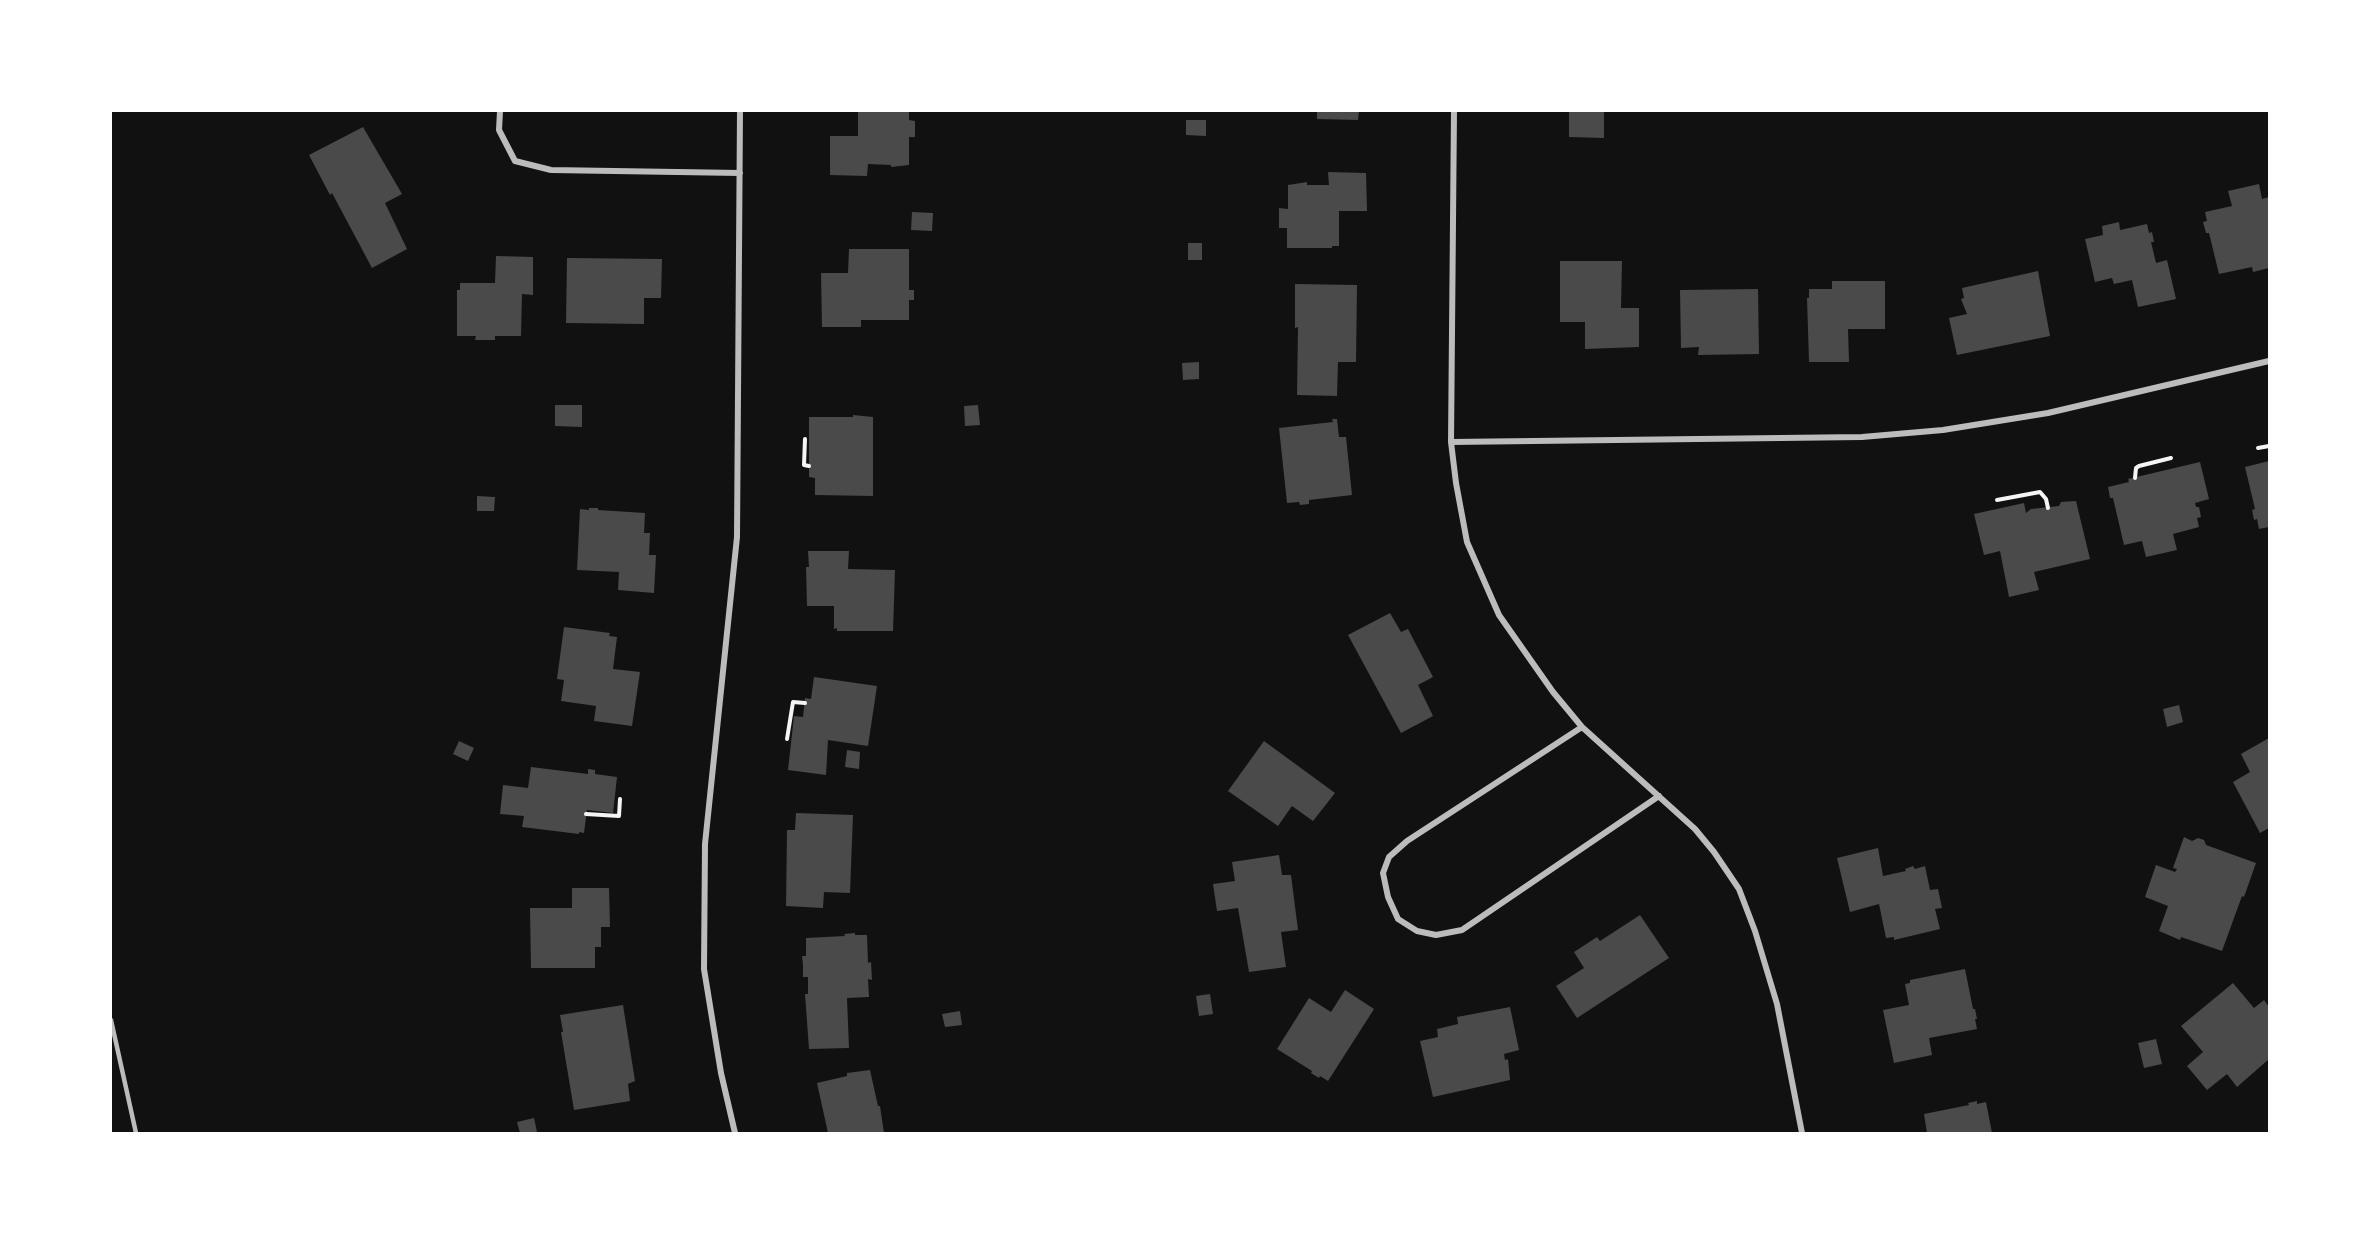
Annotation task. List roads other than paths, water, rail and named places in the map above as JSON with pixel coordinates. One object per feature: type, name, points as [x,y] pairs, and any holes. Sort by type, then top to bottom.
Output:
[{"type":"street","points":[[500,111],[499,130],[515,161],[524,164],[551,170],[740,173]]},
{"type":"street","points":[[735,1133],[706,981],[704,946],[705,844],[737,537],[740,111]]},
{"type":"street","points":[[1454,111],[1451,442],[1467,542],[1499,615],[1553,692],[1582,727],[1695,829],[1739,889],[1755,931],[1777,1005],[1802,1133]]},
{"type":"street","points":[[1451,442],[1862,436],[1943,430],[2048,413],[2269,361]]},
{"type":"street","points":[[1582,727],[1407,841],[1389,857],[1383,873],[1388,897],[1398,919],[1418,931],[1436,935],[1462,930],[1659,796]]},
{"type":"lane","points":[[111,1020],[135,1133]]}]
